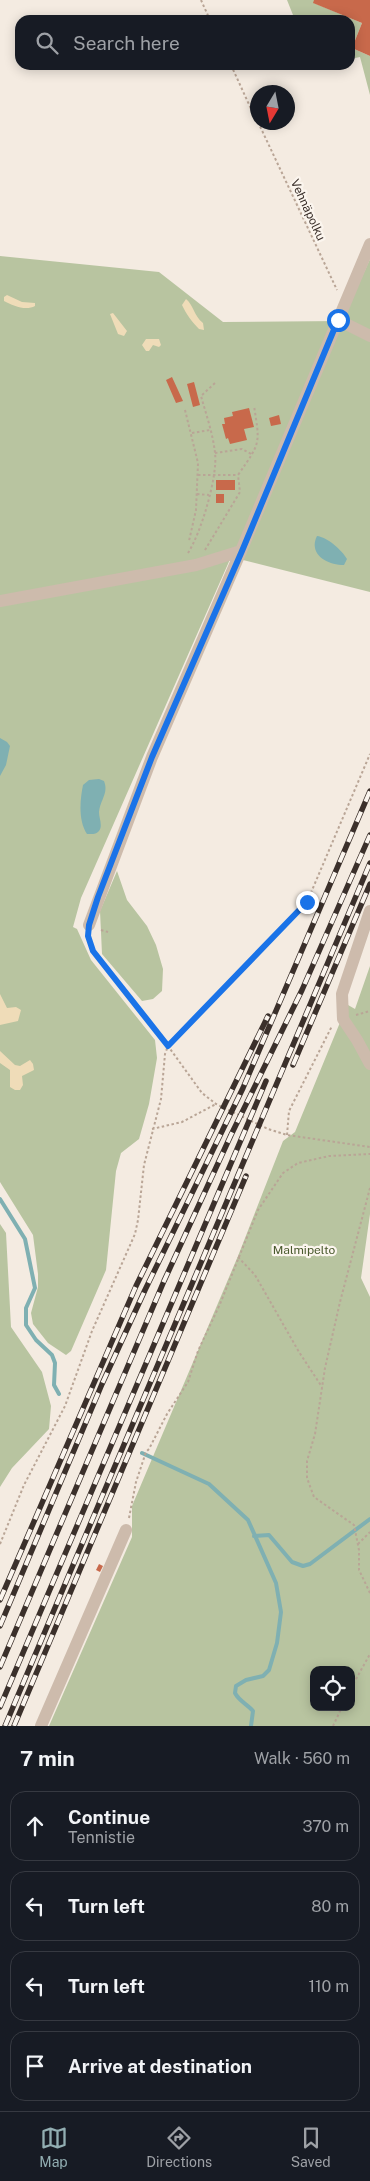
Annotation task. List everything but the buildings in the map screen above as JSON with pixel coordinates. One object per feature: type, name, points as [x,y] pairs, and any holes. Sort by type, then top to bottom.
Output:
[{"type":"street","points":[[89,925],[152,757],[242,551],[370,244]]},
{"type":"street","points":[[338,320],[370,336]]},
{"type":"street","points":[[0,601],[196,565],[242,551]]},
{"type":"street","points":[[370,911],[342,994],[343,1019],[370,1064]]},
{"type":"street","points":[[41,1726],[126,1530]]},
{"type":"path","points":[[201,0],[208,15]]},
{"type":"path","name":"Vehnäpolku","points":[[233,70],[250,105]]},
{"type":"path","name":"Vehnäpolku","points":[[262,130],[329,276],[344,304]]},
{"type":"path","points":[[179,568],[194,544],[214,474],[215,453],[201,396],[216,382]]},
{"type":"path","points":[[196,565],[240,492],[238,475],[252,455],[259,440],[254,406]]},
{"type":"path","points":[[185,410],[198,463],[196,510],[189,541]]},
{"type":"path","points":[[191,433],[210,430]]},
{"type":"path","points":[[215,453],[242,449],[252,455]]},
{"type":"path","points":[[198,475],[238,475]]},
{"type":"path","points":[[197,494],[209,495]]},
{"type":"path","points":[[0,1544],[24,1485],[65,1406],[92,1331],[135,1234],[144,1165],[161,1099],[165,1054],[168,1046],[307,902],[370,754]]},
{"type":"path","points":[[89,925],[88,936],[93,951],[168,1046],[202,1093],[216,1104],[268,1129],[287,1135],[370,1147]]},
{"type":"path","points":[[287,1135],[289,1111],[332,1026]]},
{"type":"path","points":[[152,1129],[182,1122],[216,1104]]},
{"type":"path","points":[[126,1530],[136,1482],[146,1452],[167,1414],[188,1382],[198,1352],[220,1304],[258,1210],[283,1173],[298,1163],[329,1156],[370,1154]]},
{"type":"path","points":[[370,1188],[340,1302],[322,1387],[315,1434],[307,1461],[307,1478],[314,1497],[354,1525],[358,1544],[359,1570],[370,1593]]},
{"type":"path","points":[[238,1256],[255,1276],[322,1387]]},
{"type":"path","points":[[358,1544],[370,1532]]},
{"type":"path","points":[[355,1681],[370,1654]]},
{"type":"path","points":[[333,1726],[340,1711]]},
{"type":"green space","points":[[287,0],[314,0],[314,3],[343,15],[293,15]]},
{"type":"green space","points":[[355,20],[362,23],[355,40]]},
{"type":"green space","points":[[355,49],[370,56],[370,95],[360,57],[355,58]]},
{"type":"green space","points":[[0,256],[159,272],[223,322],[342,321],[370,259],[370,592],[231,557],[81,898],[73,927],[77,929],[91,960],[155,1040],[157,1058],[149,1104],[139,1139],[121,1153],[116,1171],[106,1270],[71,1351],[66,1355],[48,1343],[33,1324],[31,1313],[38,1287],[38,1274],[33,1235],[0,1182]]},
{"type":"green space","points":[[117,871],[127,900],[147,926],[156,945],[163,969],[162,991],[153,999],[142,1001],[102,954],[100,911]]},
{"type":"green space","name":"Malmipelto","points":[[370,966],[370,1214],[361,1278],[370,1297],[370,1726],[49,1726],[132,1537],[132,1506],[238,1256],[283,1141],[295,1132],[348,1005],[355,1009]]},
{"type":"green space","points":[[0,1224],[6,1233],[11,1327],[42,1372],[51,1406],[49,1429],[12,1468],[0,1487]]},
{"type":"sand","points":[[7,295],[22,302],[35,303],[35,306],[24,308],[11,305],[4,301],[4,297]]},
{"type":"sand","points":[[186,299],[203,323],[204,330],[199,329],[186,312],[182,305]]},
{"type":"sand","points":[[113,313],[127,331],[124,336],[118,334],[110,314]]},
{"type":"sand","points":[[146,339],[159,339],[161,345],[159,347],[153,345],[149,351],[146,351],[142,345]]},
{"type":"sand","points":[[0,994],[7,1008],[16,1007],[21,1010],[18,1021],[0,1025]]},
{"type":"sand","points":[[0,1051],[15,1065],[20,1066],[30,1060],[33,1064],[34,1070],[22,1076],[23,1085],[20,1090],[10,1087],[10,1070],[0,1063]]},
{"type":"water","points":[[317,536],[330,541],[342,552],[347,559],[344,565],[326,561],[317,553],[315,542]]},
{"type":"water","points":[[0,738],[10,746],[6,765],[0,776]]},
{"type":"water","points":[[99,779],[104,781],[105,785],[105,793],[99,812],[101,827],[96,833],[87,834],[81,816],[83,785],[89,780]]},
{"type":"waterway","points":[[0,1199],[25,1239],[35,1288],[26,1308],[26,1325],[36,1340],[52,1355],[55,1363],[54,1385],[59,1394]]},
{"type":"waterway","points":[[142,1453],[209,1484],[248,1520],[276,1583],[281,1612],[277,1643],[269,1670],[263,1676],[246,1680],[236,1686],[235,1693],[237,1696],[253,1711],[251,1726]]},
{"type":"waterway","points":[[254,1536],[269,1535],[292,1562],[303,1566],[310,1564],[370,1519]]},
{"type":"railway","points":[[0,1626],[102,1384],[145,1290],[243,1088],[370,791]]},
{"type":"railway","points":[[0,1667],[164,1281],[231,1135],[302,990],[370,835]]},
{"type":"railway","points":[[5,1726],[370,863]]},
{"type":"railway","points":[[293,1065],[370,884]]},
{"type":"railway","points":[[0,1600],[136,1286],[268,1016]]},
{"type":"railway","points":[[0,1707],[266,1081]]},
{"type":"railway","points":[[14,1726],[246,1176]]},
{"type":"route","points":[[307,902],[168,1046],[93,951],[88,936],[89,925],[98,897],[152,757],[242,551],[338,320]]}]
